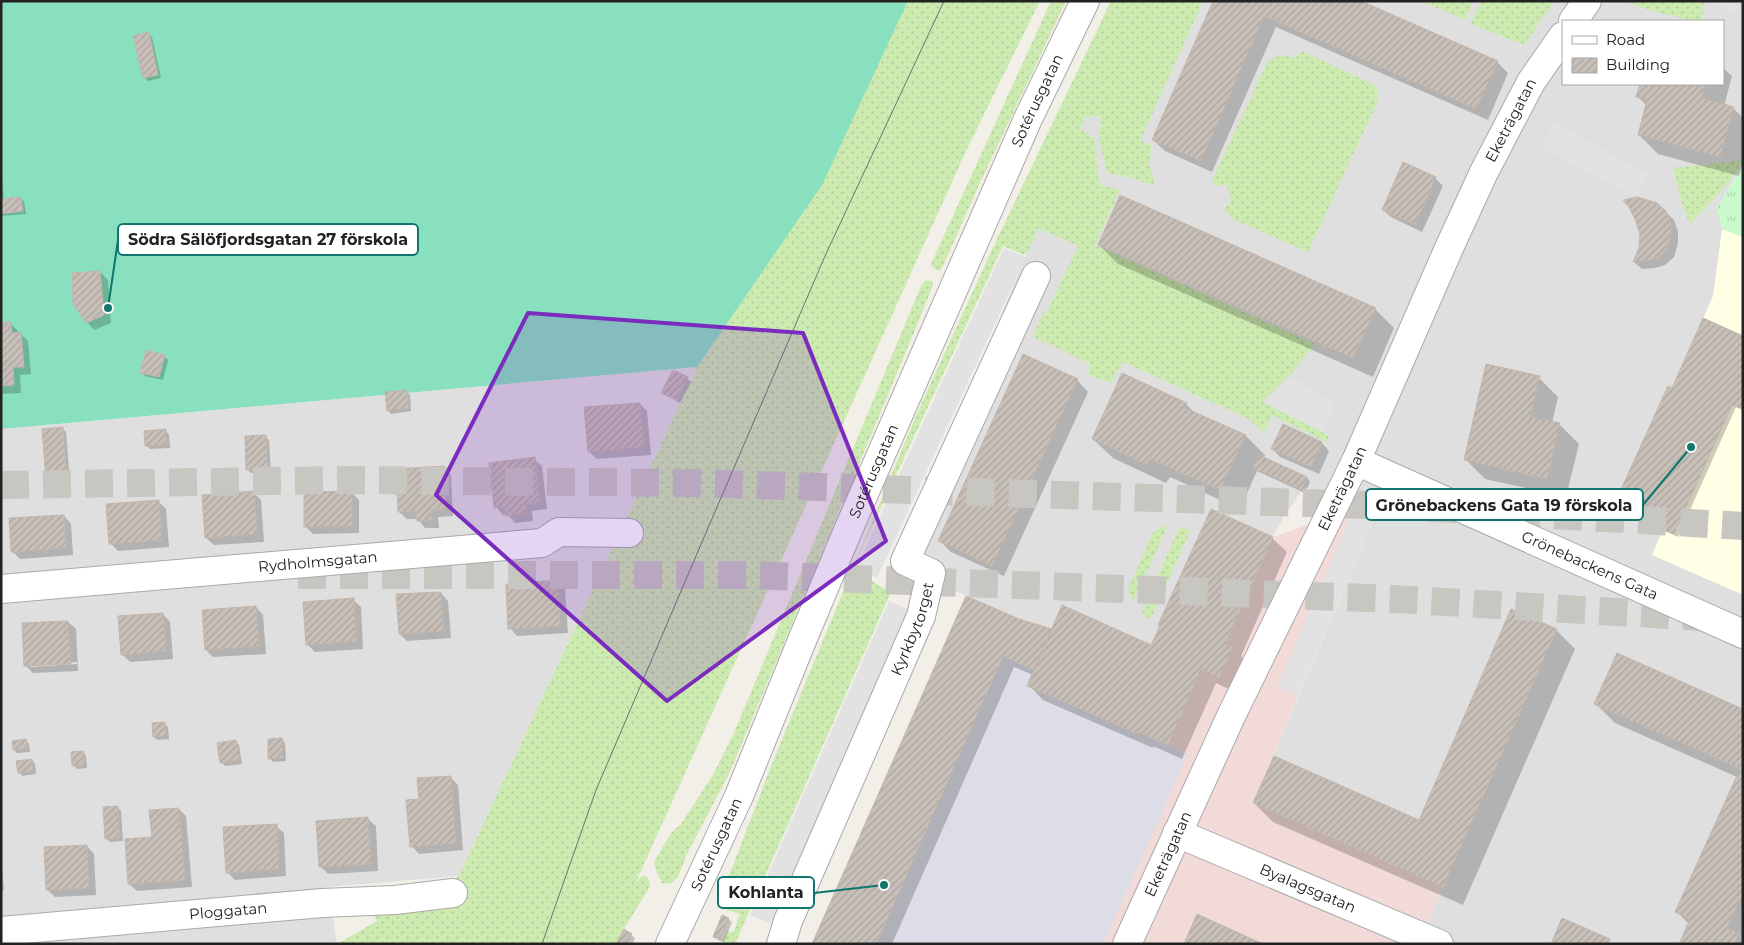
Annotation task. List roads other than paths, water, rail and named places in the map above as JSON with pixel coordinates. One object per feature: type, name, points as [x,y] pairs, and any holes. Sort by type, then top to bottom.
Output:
[{"type":"street","name":"Sotérusgatan","points":[[670,944],[739,796],[800,643],[1027,120],[1085,1]]},
{"type":"street","points":[[1574,20],[1588,1]]},
{"type":"street","name":"Eketrägatan","points":[[1127,944],[1232,714],[1356,461],[1484,172],[1531,82],[1562,37]]},
{"type":"street","name":"Kyrkbytorget","points":[[781,944],[788,920],[921,616],[931,573],[905,561],[1036,276]]},
{"type":"street","name":"Grönebackens Gata","points":[[1356,461],[1743,634]]},
{"type":"street","name":"Rydholmsgatan","points":[[1,590],[542,544],[559,532],[629,533]]},
{"type":"street","name":"Byalagsgatan","points":[[1177,833],[1439,944]]},
{"type":"street","name":"Ploggatan","points":[[1,931],[322,903],[395,900],[453,893]]},
{"type":"tunnel","points":[[1,485],[338,480],[696,483],[1398,506],[1743,526]]},
{"type":"tunnel","points":[[298,575],[747,575],[1394,599],[1704,617]]},
{"type":"tram line","points":[[542,944],[596,790],[825,256],[944,1]]},
{"type":"place","name":"Södra Sälöfjordsgatan 27 förskola","points":[[108,308]]},
{"type":"place","name":"Grönebackens Gata 19 förskola","points":[[1691,447]]},
{"type":"place","name":"Kohlanta","points":[[884,885]]}]
